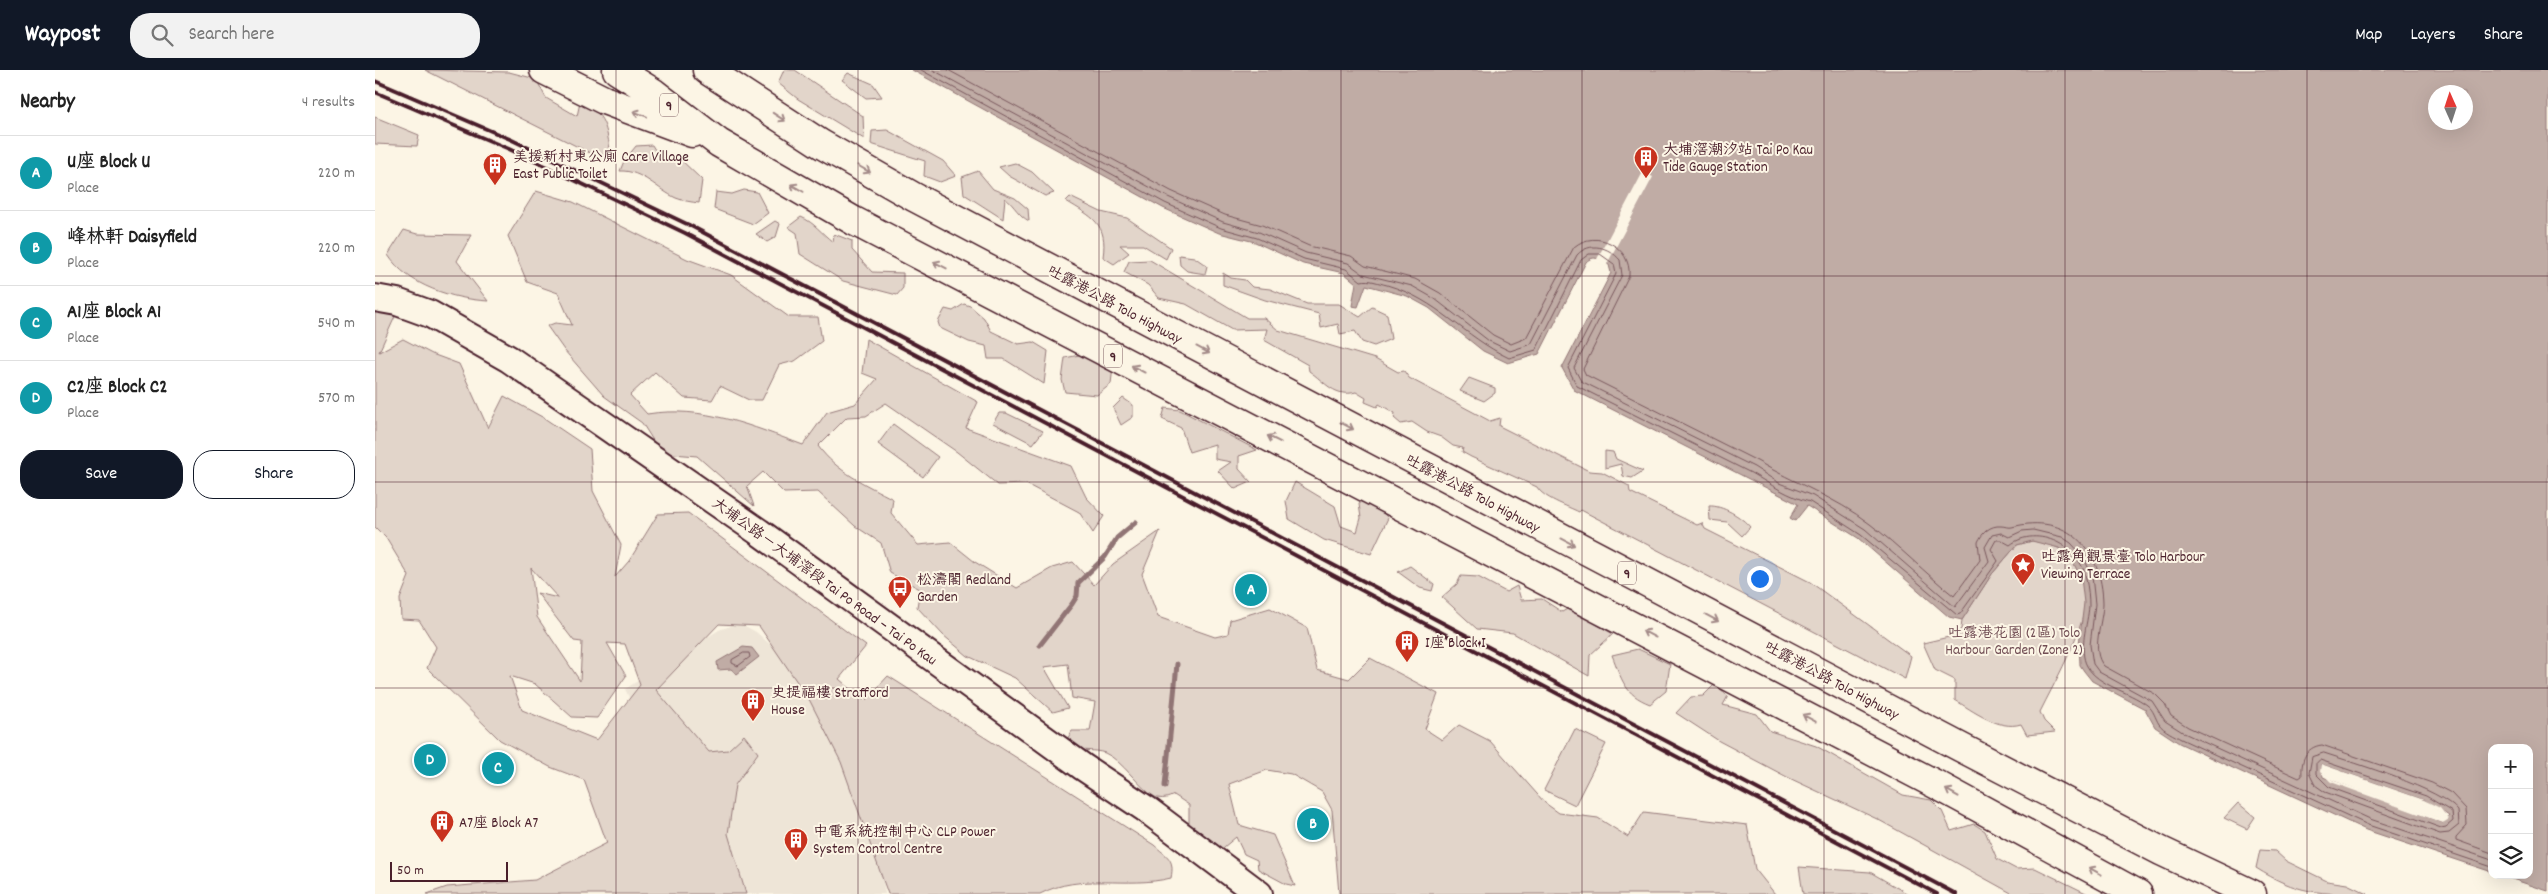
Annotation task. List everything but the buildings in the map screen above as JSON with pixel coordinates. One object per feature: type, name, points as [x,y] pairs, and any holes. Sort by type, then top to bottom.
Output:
[{"type":"highway","points":[[544,70],[604,100],[719,143]]},
{"type":"highway","name":"9","points":[[617,70],[654,93],[719,143],[854,221],[1922,777],[2138,894]]},
{"type":"highway","name":"吐露港公路 Tolo Highway","points":[[707,70],[821,144],[914,197],[1960,747],[2161,851],[2252,894]]},
{"type":"main road","name":"大埔公路－大埔滘段 Tai Po Road – Tai Po Kau","points":[[375,298],[397,302],[430,314],[509,359],[759,532],[1083,768],[1146,809],[1259,894]]},
{"type":"shaded area","points":[[734,625],[745,626],[756,632],[831,698],[879,850],[885,894],[724,894],[625,689],[719,630]]},
{"type":"green space","points":[[425,70],[509,72],[536,79],[546,98],[577,116],[581,98],[600,117],[606,129],[611,155],[594,155]]},
{"type":"green space","points":[[784,70],[795,70],[863,116],[864,139],[798,99],[778,83]]},
{"type":"green space","points":[[848,73],[873,84],[882,97],[866,98],[842,80]]},
{"type":"green space","points":[[375,117],[419,135],[417,146],[375,144]]},
{"type":"green space","points":[[887,130],[943,161],[956,176],[940,182],[924,176],[925,161],[871,144],[872,131]]},
{"type":"green space","points":[[652,145],[660,158],[677,156],[702,180],[699,203],[676,198],[643,177],[620,171],[624,161],[636,146]]},
{"type":"green space","points":[[1015,163],[1032,172],[1054,193],[1045,196],[1009,176],[999,167]]},
{"type":"green space","points":[[978,171],[993,189],[1015,198],[1028,209],[1029,221],[1005,198],[1003,219],[964,194],[962,177]]},
{"type":"green space","points":[[744,190],[757,192],[768,213],[753,224],[714,209],[716,192],[732,194]]},
{"type":"green space","points":[[536,191],[573,202],[687,259],[731,275],[789,317],[818,317],[822,341],[795,361],[779,365],[762,400],[749,400],[720,386],[712,400],[684,398],[655,372],[630,395],[647,414],[688,412],[708,415],[746,424],[803,445],[827,412],[855,404],[877,379],[862,373],[866,339],[978,402],[966,428],[1071,466],[1086,497],[1104,516],[1093,533],[1079,512],[1026,484],[998,485],[957,452],[886,403],[866,416],[847,417],[818,446],[843,470],[893,499],[891,513],[918,545],[950,542],[975,562],[1017,588],[1052,568],[1073,562],[1094,585],[1113,564],[1160,531],[1142,574],[1158,617],[1215,637],[1228,634],[1230,620],[1270,608],[1307,628],[1317,670],[1349,679],[1370,658],[1438,694],[1425,729],[1442,740],[1459,725],[1490,741],[1545,803],[1559,813],[1598,818],[1628,837],[1644,812],[1747,825],[1755,869],[1775,894],[1339,894],[1332,810],[1322,792],[1291,774],[1267,770],[1229,784],[1239,825],[1273,835],[1295,886],[1286,884],[1258,869],[1257,860],[1244,854],[1236,837],[1218,852],[1189,831],[1189,805],[1174,795],[1165,798],[1155,797],[1118,762],[1105,753],[1063,746],[1072,731],[1090,731],[1095,702],[1072,698],[1068,664],[1044,667],[1068,708],[1053,712],[1015,678],[968,656],[943,635],[917,607],[920,589],[890,573],[881,543],[855,526],[818,492],[784,493],[763,472],[747,486],[754,506],[697,456],[661,453],[642,423],[604,396],[564,350],[547,326],[555,323],[572,325],[558,293],[527,282],[508,236]]},
{"type":"green space","points":[[1070,197],[1101,212],[1127,218],[1171,248],[1166,259],[1143,245],[1120,245],[1129,253],[1114,264],[1103,257],[1104,245],[1100,229],[1090,217],[1066,201]]},
{"type":"green space","points":[[801,217],[814,225],[833,242],[834,234],[852,241],[852,250],[872,272],[903,273],[903,288],[897,295],[843,281],[800,254],[797,233],[788,227]]},
{"type":"green space","points":[[775,221],[780,224],[776,237],[767,242],[756,234]]},
{"type":"green space","points":[[404,230],[417,234],[471,235],[457,261],[488,301],[446,294],[419,283],[407,275],[388,255]]},
{"type":"green space","points":[[1179,255],[1194,257],[1207,266],[1205,274],[1187,271],[1180,265]]},
{"type":"green space","points":[[1150,260],[1247,318],[1264,318],[1278,330],[1375,359],[1398,372],[1404,371],[1409,378],[1490,421],[1500,418],[1499,426],[1589,471],[1602,472],[1629,486],[1630,492],[1697,525],[1702,523],[1705,529],[1810,582],[1911,656],[1905,679],[1581,510],[1579,512],[1544,495],[1537,487],[1471,457],[1462,452],[1463,448],[1453,446],[1441,437],[1427,432],[1412,422],[1401,424],[1394,418],[1395,413],[1379,404],[1377,407],[1365,402],[1366,398],[1356,392],[1342,393],[1336,391],[1309,371],[1308,365],[1264,340],[1267,329],[1232,330],[1186,304],[1159,298],[1148,285],[1124,272],[1129,261]]},
{"type":"green space","points":[[1223,273],[1231,278],[1245,280],[1252,287],[1270,289],[1307,304],[1339,304],[1360,317],[1372,307],[1387,314],[1391,339],[1374,346],[1362,342],[1355,331],[1340,334],[1338,324],[1321,328],[1319,314],[1265,300],[1223,285]]},
{"type":"green space","points":[[375,296],[398,310],[379,352],[403,339],[432,354],[459,364],[488,428],[504,396],[544,418],[590,449],[593,491],[621,545],[615,577],[629,561],[658,514],[688,513],[866,646],[839,679],[865,701],[888,676],[1154,845],[1169,858],[1172,866],[1171,878],[1138,882],[1088,882],[1056,887],[1040,894],[888,894],[841,762],[810,701],[759,626],[719,624],[656,690],[709,752],[728,750],[744,735],[758,753],[735,785],[728,834],[746,894],[427,894],[447,887],[535,880],[607,843],[584,780],[550,767],[500,740],[427,668],[436,647],[419,620],[401,619],[400,599],[409,576],[386,538],[375,527]],"holes":[[[531,568],[558,598],[537,593],[574,641],[582,642],[580,681],[537,617]],[[607,643],[625,644],[640,685],[597,740],[522,710],[510,676],[535,684],[572,717],[597,718],[626,676]]]},
{"type":"green space","points":[[964,304],[970,306],[984,318],[991,331],[1018,344],[1033,342],[1048,351],[1044,384],[1004,359],[988,359],[986,346],[969,342],[940,328],[938,322],[945,309],[953,311]]},
{"type":"green space","points":[[1084,354],[1113,367],[1111,384],[1097,395],[1065,392],[1062,380],[1065,358]]},
{"type":"green space","points":[[1469,378],[1495,388],[1495,393],[1484,401],[1460,391]]},
{"type":"green space","points":[[1123,398],[1133,405],[1133,417],[1121,425],[1113,408]]},
{"type":"green space","points":[[1165,408],[1180,410],[1257,450],[1239,456],[1239,469],[1251,482],[1235,489],[1218,471],[1231,462],[1215,459],[1215,444],[1189,452],[1181,428],[1162,419]]},
{"type":"green space","points":[[999,413],[1006,413],[1043,431],[1033,444],[993,423]]},
{"type":"green space","points":[[893,424],[938,457],[923,477],[878,444]]},
{"type":"green space","points":[[1605,451],[1613,452],[1616,459],[1643,471],[1632,478],[1623,476],[1621,464],[1605,468]]},
{"type":"green space","points":[[1295,482],[1335,506],[1341,526],[1357,532],[1361,518],[1359,504],[1368,498],[1388,518],[1371,554],[1324,540],[1289,519],[1286,501]]},
{"type":"green space","points":[[1709,506],[1720,507],[1731,512],[1750,527],[1742,536],[1727,522],[1710,520]]},
{"type":"green space","name":"吐露港花園 (2區) Tolo Harbour Garden (Zone 2)","points":[[2032,541],[2058,548],[2066,553],[2072,561],[2078,570],[2084,591],[2084,611],[2063,667],[2040,712],[2044,721],[2055,732],[2027,735],[2021,724],[2004,725],[1995,722],[1955,700],[1955,680],[1935,670],[1923,643],[1953,636],[1961,629],[1962,620],[1992,574],[2017,545]]},
{"type":"green space","points":[[1410,566],[1434,584],[1432,591],[1420,588],[1398,572]]},
{"type":"green space","points":[[1461,576],[1478,577],[1506,592],[1517,586],[1521,600],[1542,599],[1562,612],[1569,608],[1613,634],[1590,655],[1589,676],[1513,633],[1477,629],[1442,597],[1457,584]]},
{"type":"green space","points":[[1638,649],[1670,664],[1666,691],[1650,704],[1629,691],[1612,655]]},
{"type":"green space","points":[[1715,684],[1728,696],[1723,705],[1757,714],[1770,731],[1816,746],[1903,795],[1931,800],[1942,811],[1951,831],[1974,824],[1985,831],[1997,859],[2016,869],[2035,868],[2088,894],[2013,894],[1877,819],[1787,777],[1719,741],[1676,713],[1691,697],[1703,696]]},
{"type":"green space","points":[[1575,729],[1606,744],[1575,805],[1544,790]]},
{"type":"green space","points":[[2238,803],[2255,817],[2247,829],[2224,818]]},
{"type":"green space","points":[[2260,850],[2275,851],[2286,861],[2327,881],[2347,884],[2368,894],[2322,893],[2297,888],[2284,883],[2256,868]]},
{"type":"green space","points":[[1799,867],[1870,872],[1908,894],[1803,894]]},
{"type":"water","points":[[912,70],[2548,70],[2548,891],[2512,879],[2533,879],[2533,744],[2488,744],[2488,871],[2366,830],[2179,743],[2155,727],[2145,709],[2092,681],[2080,665],[2079,644],[2084,603],[2081,578],[2073,562],[2059,548],[2032,541],[2017,545],[1992,574],[1962,620],[1949,617],[1858,538],[1807,506],[1795,521],[1790,518],[1798,504],[1574,390],[1562,368],[1611,273],[1609,265],[1600,260],[1592,258],[1586,262],[1539,354],[1508,363],[1483,351],[1429,308],[1407,296],[1366,285],[1358,307],[1352,306],[1356,283],[1344,273],[1303,264],[1255,242],[1219,233],[1163,208]],"holes":[[[2321,764],[2424,800],[2449,816],[2443,823],[2323,777]]]},
{"type":"water","points":[[743,647],[752,648],[759,657],[737,674],[731,669],[718,670],[717,662]]},
{"type":"pier","points":[[1643,172],[1653,177],[1606,266],[1596,261]]},
{"type":"pier","points":[[2321,764],[2424,800],[2440,808],[2449,819],[2443,823],[2331,782],[2320,772]],"holes":[[[2323,767],[2438,810],[2446,818],[2443,820],[2332,780],[2325,775]]]},
{"type":"waterway","points":[[1040,645],[1077,596],[1078,583],[1105,557],[1117,538],[1136,522]]},
{"type":"waterway","points":[[1165,786],[1177,664]]},
{"type":"railway","points":[[375,81],[512,140],[689,225],[1956,894]]},
{"type":"railway","points":[[375,92],[509,149],[685,233],[1937,894]]},
{"type":"place","name":"大埔滘潮汐站 Tai Po Kau Tide Gauge Station","points":[[1646,179]]},
{"type":"place","name":"美援新村東公廁 Care Village East Public Toilet","points":[[495,186]]},
{"type":"place","name":"吐露角觀景臺 Tolo Harbour Viewing Terrace","points":[[2023,586]]},
{"type":"place","name":"U座 Block U","points":[[1251,590]]},
{"type":"place","name":"松濤閣 Redland Garden","points":[[900,609]]},
{"type":"place","name":"I座 Block I","points":[[1407,663]]},
{"type":"place","name":"史提福樓 Strafford House","points":[[753,722]]},
{"type":"place","name":"C2座 Block C2","points":[[430,760]]},
{"type":"place","name":"A1座 Block A1","points":[[498,768]]},
{"type":"place","name":"峰林軒 Daisyfield","points":[[1313,824]]},
{"type":"place","name":"A7座 Block A7","points":[[442,843]]},
{"type":"place","name":"中電系統控制中心 CLP Power System Control Centre","points":[[796,861]]}]
